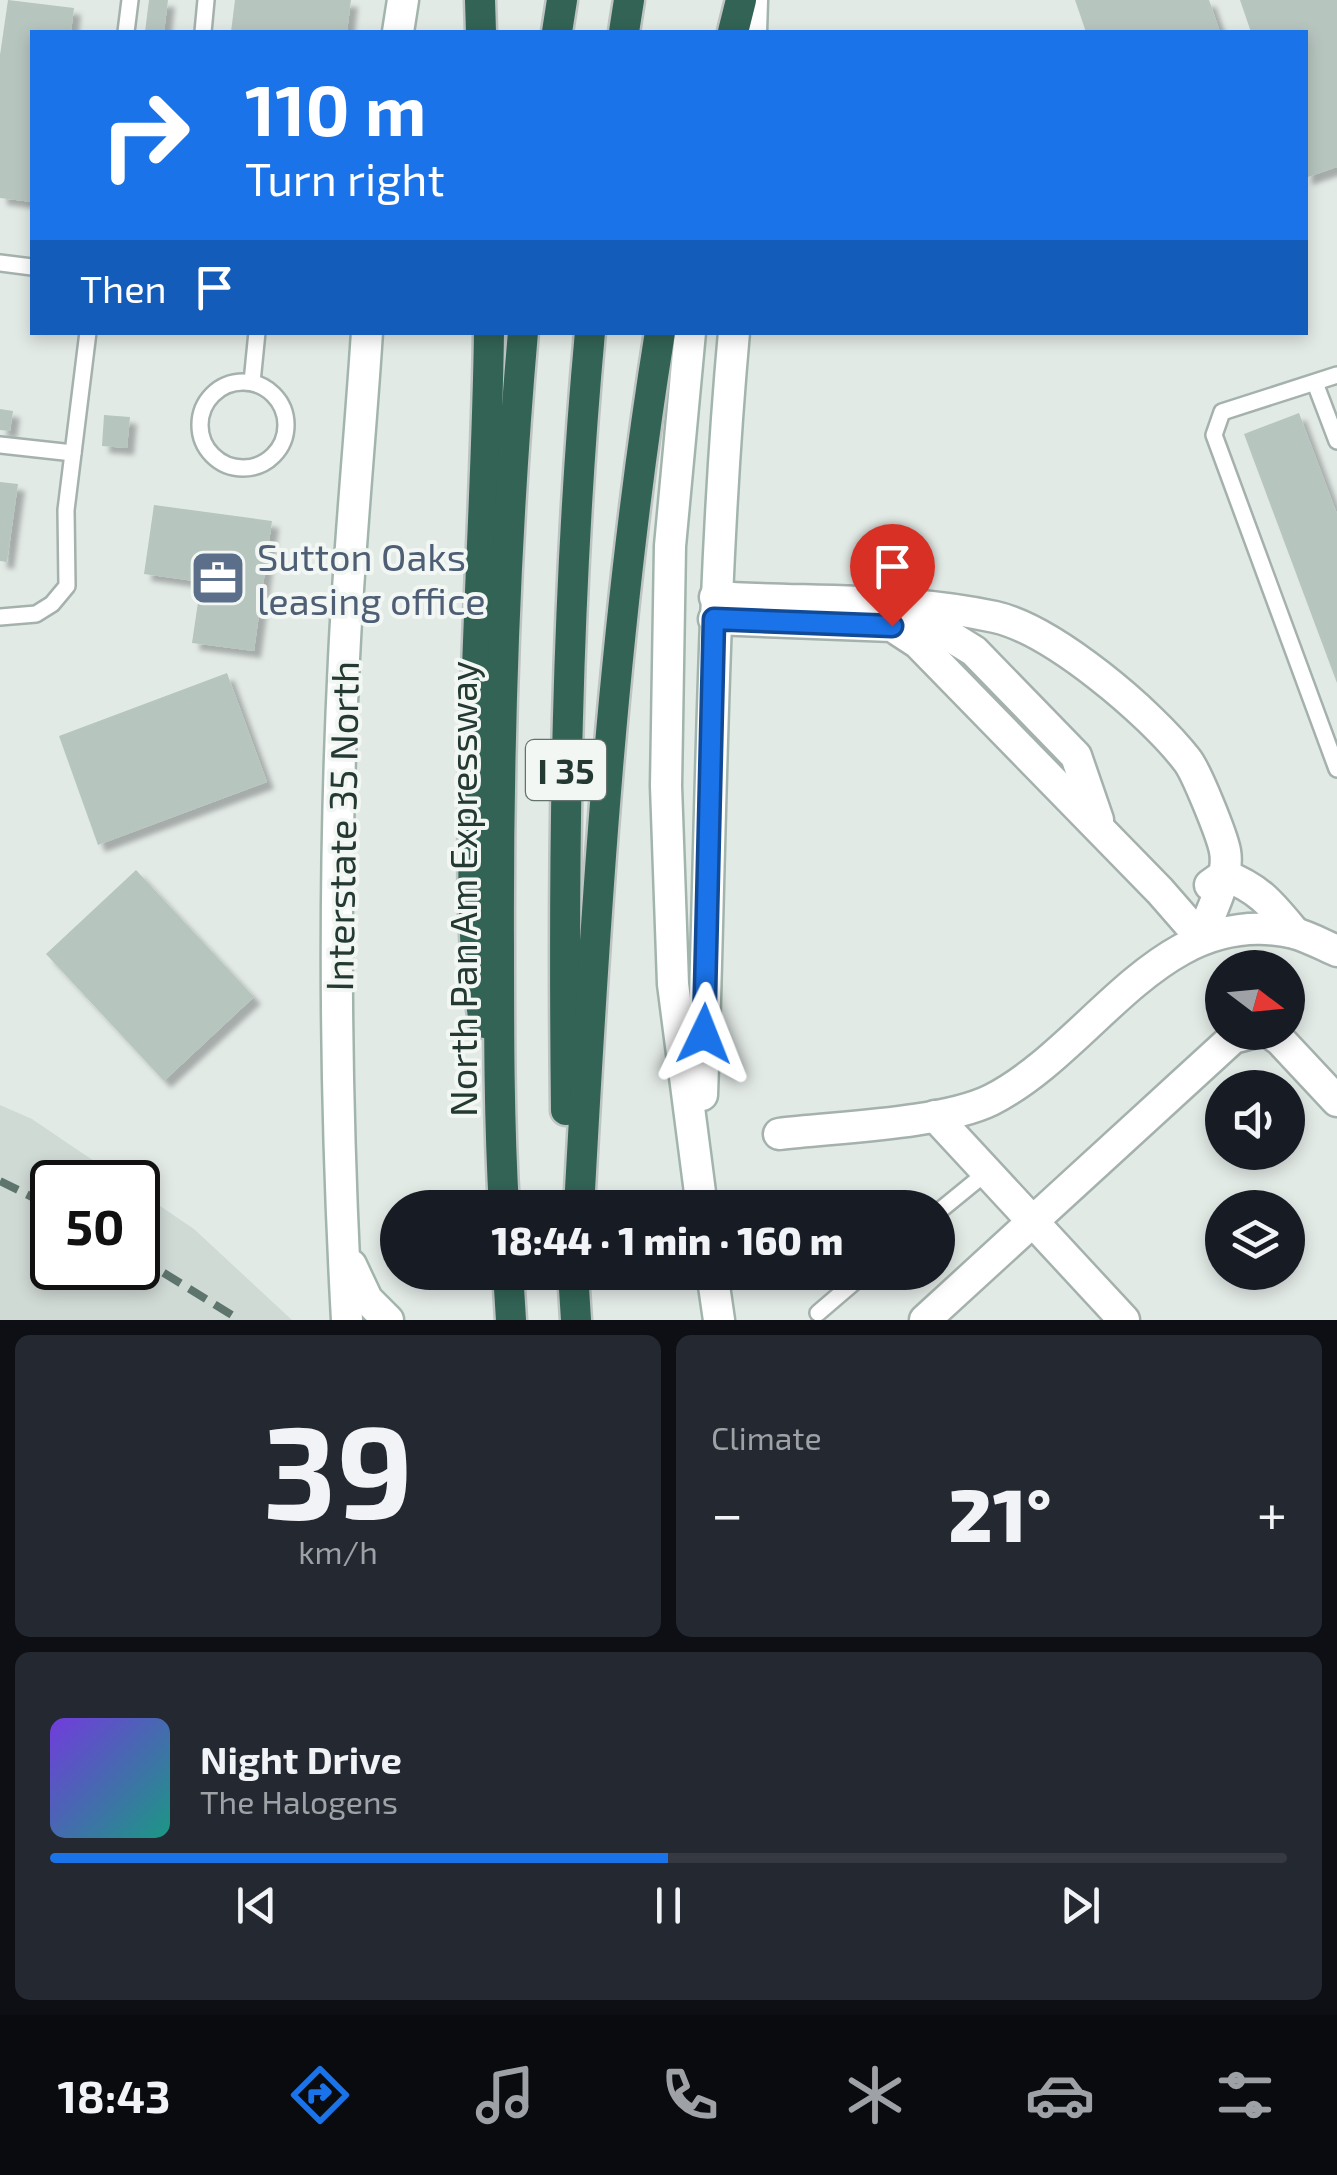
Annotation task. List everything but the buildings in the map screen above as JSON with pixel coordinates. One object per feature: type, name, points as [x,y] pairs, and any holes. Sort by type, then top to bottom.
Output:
[{"type":"highway","points":[[480,0],[481,30]]},
{"type":"highway","points":[[557,30],[562,0]]},
{"type":"highway","points":[[624,30],[629,0]]},
{"type":"highway","points":[[736,30],[743,0]]},
{"type":"highway","points":[[489,335],[476,667],[473,892],[478,983],[500,1117]]},
{"type":"highway","name":"North Pan Am Expressway","points":[[503,1190],[499,826],[514,444],[524,335]]},
{"type":"highway","name":"I 35","points":[[570,1190],[564,953],[566,758],[572,569],[590,335]]},
{"type":"highway","points":[[581,1190],[593,940],[620,644],[642,447],[660,335]]},
{"type":"highway","points":[[509,1290],[510,1315]]},
{"type":"street","points":[[398,30],[403,0]]},
{"type":"street","points":[[751,30],[752,0]]},
{"type":"street","name":"Interstate 35 North","points":[[347,1320],[337,1136],[342,710],[367,335]]},
{"type":"street","points":[[690,335],[670,546],[666,786],[674,984],[699,1190]]},
{"type":"street","points":[[700,1190],[715,608],[721,474],[734,335]]},
{"type":"street","points":[[715,608],[943,607],[1000,618],[1066,650],[1151,720],[1190,763],[1225,852],[1224,874],[1201,938]]},
{"type":"street","points":[[715,608],[945,632],[974,651],[1076,756],[1102,831],[1201,938]]},
{"type":"street","points":[[1155,966],[1177,910],[1224,874]]},
{"type":"street","points":[[1224,874],[1266,896],[1295,934]]},
{"type":"street","points":[[779,1134],[935,1116],[989,1101],[1048,1062],[1155,966],[1201,938],[1230,930],[1295,934],[1337,950]]},
{"type":"street","points":[[925,1320],[1219,1050]]},
{"type":"street","points":[[1289,1050],[1337,1101]]},
{"type":"street","points":[[935,1116],[1124,1320]]},
{"type":"street","points":[[343,1249],[367,1299],[388,1320]]},
{"type":"street","points":[[715,1290],[719,1320]]},
{"type":"lane","points":[[126,30],[130,0]]},
{"type":"lane","points":[[203,30],[206,0]]},
{"type":"lane","points":[[0,263],[30,267]]},
{"type":"lane","points":[[0,617],[36,614],[52,604],[67,586],[66,510],[88,335]]},
{"type":"lane","points":[[252,382],[257,335]]},
{"type":"lane","points":[[1337,374],[1222,412],[1214,435],[1337,769]]},
{"type":"lane","points":[[234,382],[252,382],[267,388],[279,400],[286,416],[286,434],[280,449],[268,461],[252,468],[235,468],[219,462],[207,450],[200,417],[206,401],[219,389],[234,382]]},
{"type":"lane","points":[[1315,382],[1337,441]]},
{"type":"lane","points":[[0,444],[73,453]]},
{"type":"lane","points":[[955,1198],[987,1172]]},
{"type":"lane","points":[[818,1313],[845,1290]]},
{"type":"shaded area","points":[[0,1105],[32,1119],[93,1160],[30,1160],[30,1290],[160,1290],[160,1206],[194,1229],[292,1320],[0,1320]]},
{"type":"railway","points":[[0,1181],[30,1196]]},
{"type":"railway","points":[[160,1271],[240,1320]]},
{"type":"place","name":"Sutton Oaks leasing office","points":[[218,578]]},
{"type":"route","points":[[704,1034],[714,619],[892,626]]}]
